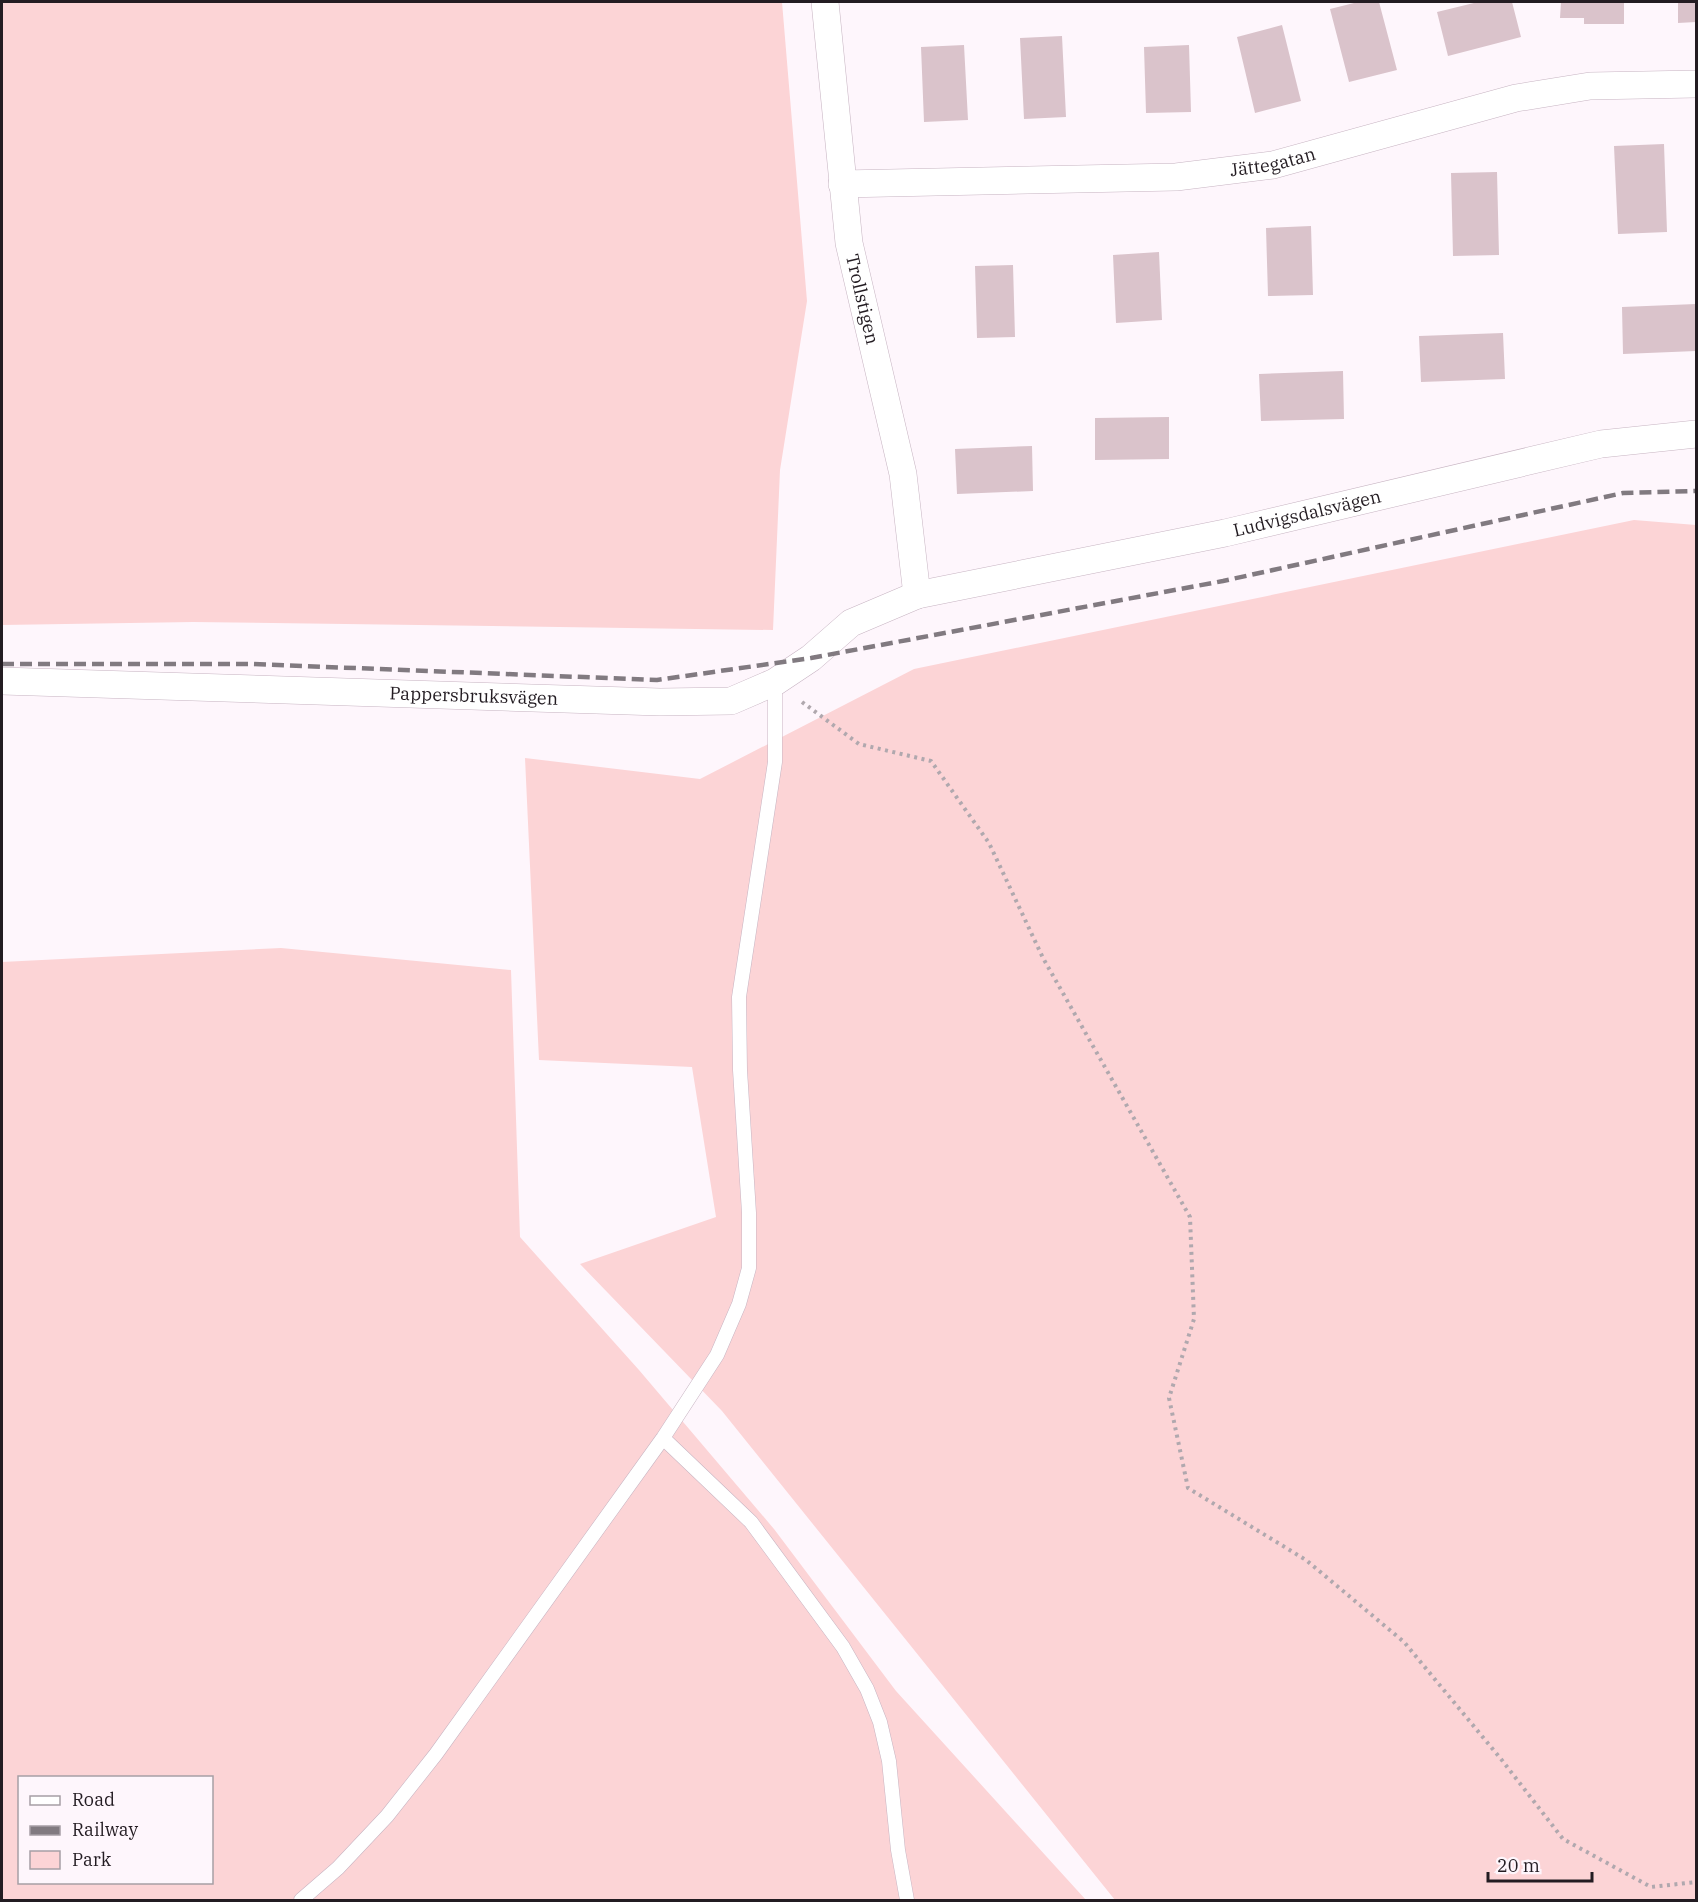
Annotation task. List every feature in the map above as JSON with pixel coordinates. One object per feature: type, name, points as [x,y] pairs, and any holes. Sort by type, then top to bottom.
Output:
[{"type":"street","name":"Trollstigen","points":[[825,2],[849,243],[903,474],[917,595]]},
{"type":"street","name":"Jättegatan","points":[[842,184],[1176,177],[1273,165],[1516,98],[1590,86],[1696,84]]},
{"type":"street","name":"Ludvigsdalsvägen","points":[[917,595],[1225,533],[1601,444],[1696,434]]},
{"type":"street","name":"Pappersbruksvägen","points":[[2,681],[660,702],[731,701],[775,682],[811,658],[851,623],[917,595]]},
{"type":"lane","points":[[301,1900],[338,1868],[387,1816],[450,1734],[663,1438],[717,1355],[739,1304],[750,1268],[740,1070],[739,997],[776,762],[775,682]]},
{"type":"lane","points":[[663,1438],[751,1521],[843,1647],[867,1689],[880,1722],[889,1761],[898,1850],[907,1900]]},
{"type":"path","points":[[775,682],[859,744],[931,761],[989,843],[1043,958],[1190,1217],[1194,1319],[1169,1398],[1188,1488],[1306,1560],[1404,1642],[1563,1839],[1651,1887],[1696,1882]]},
{"type":"green space","points":[[2,2],[782,2],[807,301],[780,470],[773,630],[193,622],[2,625]]},
{"type":"green space","points":[[1634,520],[1696,525],[1696,1900],[1115,1900],[722,1411],[580,1264],[716,1217],[692,1067],[539,1060],[525,758],[700,779],[914,669]]},
{"type":"green space","points":[[281,948],[511,970],[520,1237],[639,1370],[774,1529],[896,1691],[1086,1900],[2,1900],[2,962]]},
{"type":"building","points":[[1358,2],[1379,2],[1397,70],[1349,82],[1330,9]]},
{"type":"building","points":[[1478,2],[1512,2],[1521,37],[1448,56],[1437,12]]},
{"type":"building","points":[[1561,2],[1624,2],[1624,24],[1584,24],[1584,18],[1560,18]]},
{"type":"building","points":[[1678,2],[1696,2],[1696,22],[1678,23]]},
{"type":"building","points":[[1282,25],[1301,101],[1255,113],[1237,37]]},
{"type":"building","points":[[1062,36],[1066,117],[1024,119],[1020,38]]},
{"type":"building","points":[[964,45],[968,120],[924,122],[921,47]]},
{"type":"building","points":[[1189,45],[1191,112],[1146,113],[1144,47]]},
{"type":"building","points":[[1664,144],[1667,232],[1618,234],[1614,146]]},
{"type":"building","points":[[1497,172],[1499,255],[1453,256],[1451,173]]},
{"type":"building","points":[[1311,226],[1313,295],[1268,296],[1266,228]]},
{"type":"building","points":[[1159,252],[1162,320],[1116,323],[1113,255]]},
{"type":"building","points":[[1013,265],[1015,337],[977,338],[975,266]]},
{"type":"building","points":[[1696,304],[1696,351],[1623,354],[1622,307]]},
{"type":"building","points":[[1503,333],[1505,379],[1421,382],[1419,336]]},
{"type":"building","points":[[1343,371],[1344,419],[1261,421],[1259,374]]},
{"type":"building","points":[[1169,417],[1169,459],[1095,460],[1095,418]]},
{"type":"building","points":[[1032,446],[1033,491],[957,494],[955,449]]},
{"type":"railway","points":[[2,664],[252,664],[657,680],[811,658],[1223,581],[1623,493],[1696,491]]}]
